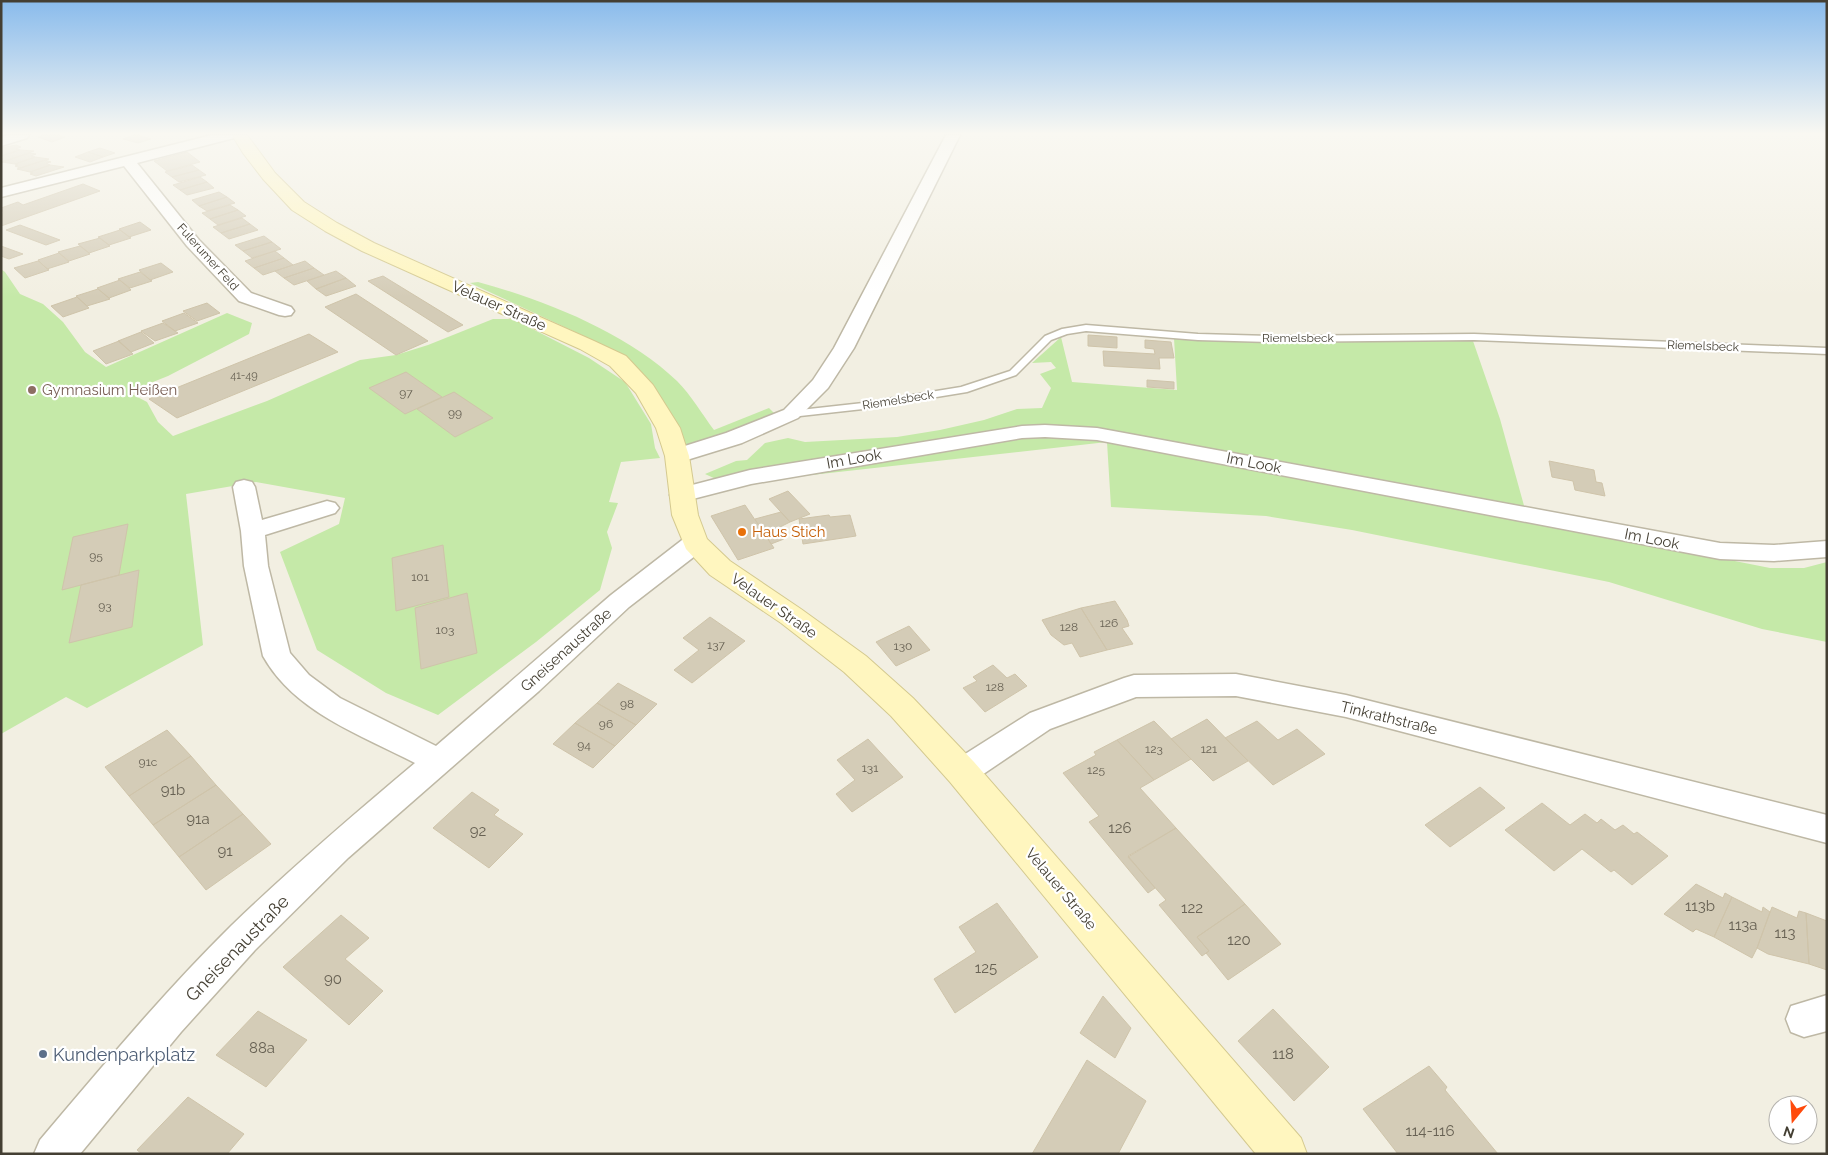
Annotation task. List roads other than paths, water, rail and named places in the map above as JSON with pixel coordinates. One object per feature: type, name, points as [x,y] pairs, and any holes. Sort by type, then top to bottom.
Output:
[{"type":"main road","name":"Velauer Straße","points":[[281,189],[298,206],[368,247],[587,344],[618,362],[645,390],[668,428],[677,456],[684,516],[695,543],[730,576],[791,616],[855,664],[902,707],[962,772],[1285,1154]]},
{"type":"street","name":"Fulerumer Feld","points":[[150,189],[193,243],[245,298],[285,311]]},
{"type":"street","name":"Riemelsbeck","points":[[677,456],[734,438],[791,414],[821,384],[835,365],[925,189]]},
{"type":"street","name":"Im Look","points":[[681,495],[750,478],[888,453],[1022,432],[1071,432],[1104,435],[1702,548],[1756,554],[1793,554],[1827,548]]},
{"type":"street","points":[[244,487],[253,531],[256,566],[277,656],[298,683],[330,706],[438,760]]},
{"type":"street","points":[[253,531],[327,508]]},
{"type":"street","name":"Gneisenaustraße","points":[[54,1154],[168,1018],[242,938],[337,848],[529,683],[620,600],[695,543]]},
{"type":"street","name":"Tinkrathstraße","points":[[962,772],[1040,721],[1134,686],[1236,685],[1346,706],[1827,829]]},
{"type":"lane","name":"Riemelsbeck","points":[[791,414],[863,406],[963,390],[1013,373],[1048,338],[1065,331],[1086,328],[1234,338],[1474,337],[1827,351]]},
{"type":"place","name":"Gymnasium Heißen","points":[[32,390]]},
{"type":"place","name":"Haus Stich","points":[[742,532]]},
{"type":"place","name":"Kundenparkplatz","points":[[43,1054]]}]
